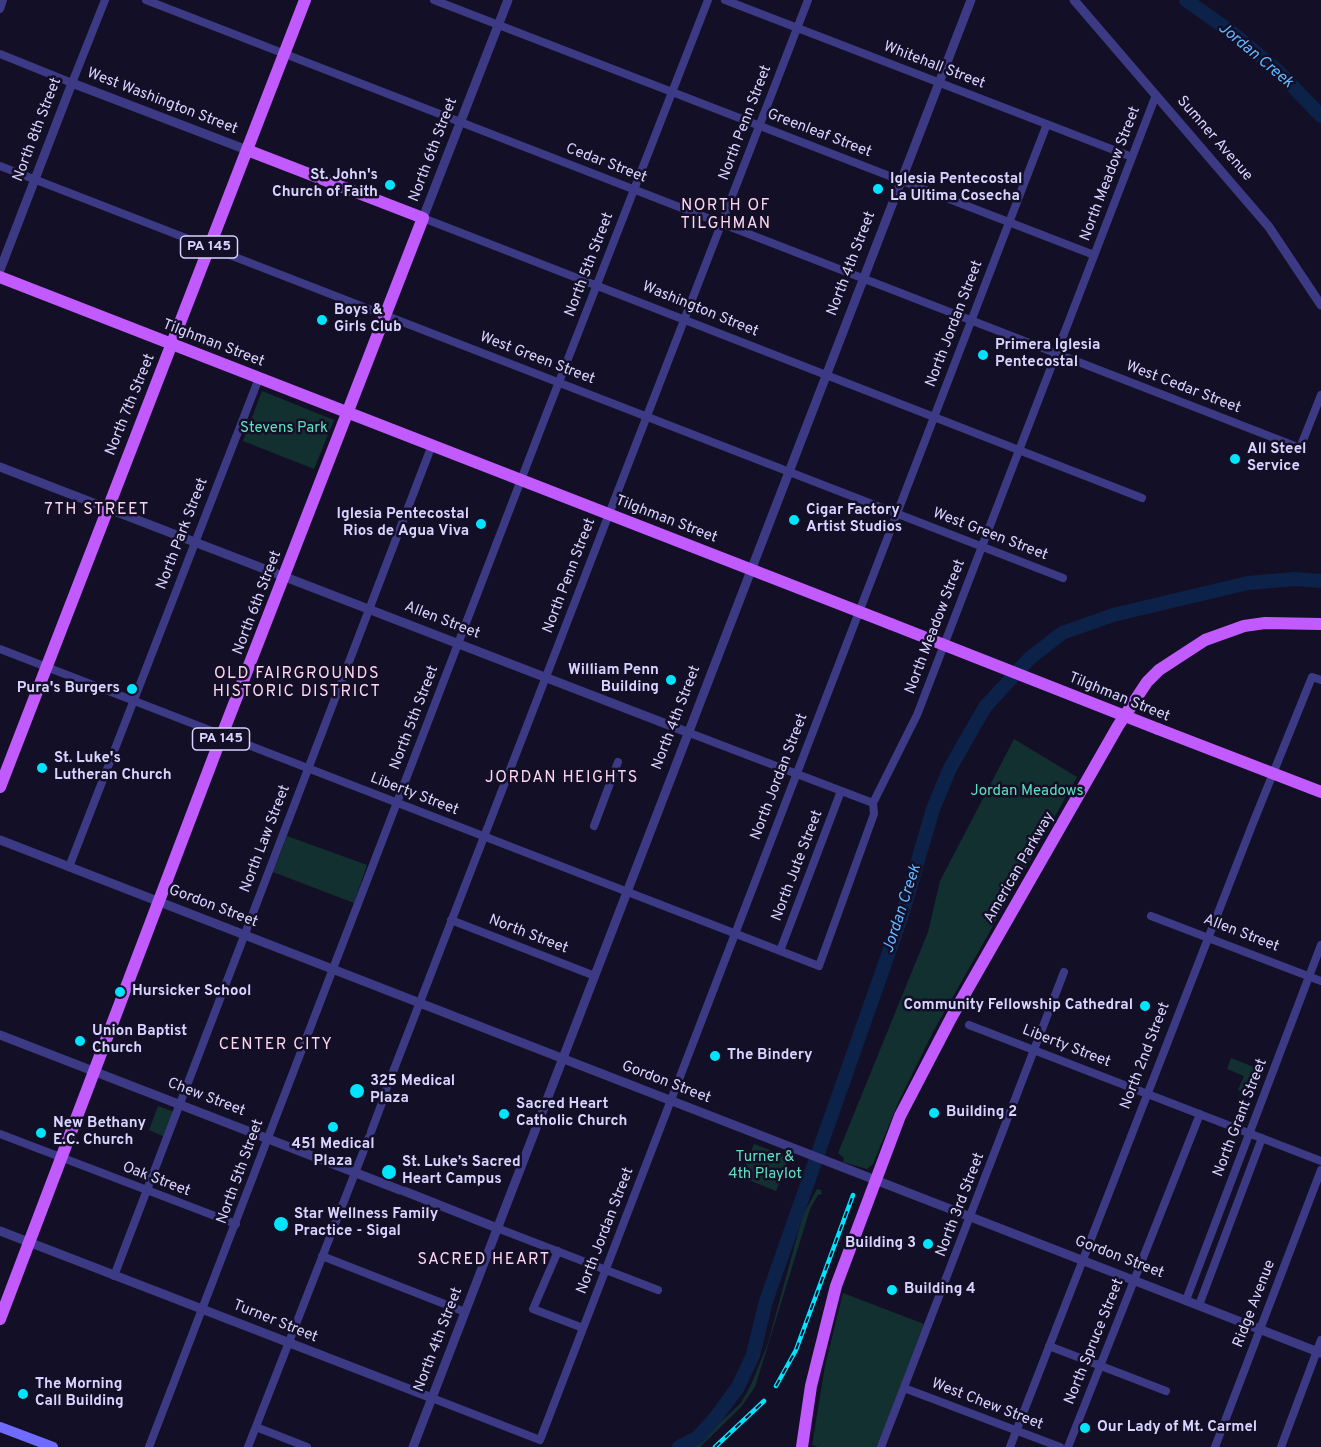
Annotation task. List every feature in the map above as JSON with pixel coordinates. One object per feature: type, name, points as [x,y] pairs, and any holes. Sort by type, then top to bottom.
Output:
[{"type":"main road","name":"North 7th Street","points":[[0,787],[305,0]]},
{"type":"main road","name":"Washington Street","points":[[247,150],[423,218]]},
{"type":"main road","name":"North 6th Street","points":[[0,1319],[222,735],[423,218]]},
{"type":"main road","name":"Tilghman Street","points":[[0,277],[1321,792]]},
{"type":"main road","name":"American Parkway","points":[[802,1447],[811,1386],[828,1314],[875,1180],[915,1084],[1103,750],[1148,681],[1186,650],[1224,632],[1279,622],[1321,624]]},
{"type":"main road","points":[[0,1426],[53,1447]]},
{"type":"street","points":[[0,9],[3,0]]},
{"type":"street","name":"North 8th Street","points":[[0,270],[105,0]]},
{"type":"street","name":"Cedar Street","points":[[146,0],[1056,353]]},
{"type":"street","name":"Greenleaf Street","points":[[434,0],[1094,255]]},
{"type":"street","name":"North 6th Street","points":[[423,218],[508,0]]},
{"type":"street","name":"North 5th Street","points":[[149,1447],[708,0]]},
{"type":"street","name":"Whitehall Street","points":[[725,0],[1132,157]]},
{"type":"street","name":"North Penn Street","points":[[248,1447],[808,0]]},
{"type":"street","name":"North 4th Street","points":[[413,1447],[970,0]]},
{"type":"street","name":"Sumner Avenue","points":[[1074,0],[1269,227],[1321,305]]},
{"type":"street","name":"West Washington Street","points":[[0,54],[247,150]]},
{"type":"street","name":"North Meadow Street","points":[[819,966],[874,814],[873,803],[917,715],[1156,95]]},
{"type":"street","name":"North Jordan Street","points":[[540,1440],[857,611],[1047,124]]},
{"type":"street","name":"West Green Street","points":[[0,166],[1063,578]]},
{"type":"street","name":"Washington Street","points":[[423,218],[1142,498]]},
{"type":"street","name":"West Cedar Street","points":[[1056,353],[1300,448],[1321,395]]},
{"type":"street","name":"North Park Street","points":[[69,867],[259,378]]},
{"type":"street","name":"North Law Street","points":[[114,1276],[432,445]]},
{"type":"street","name":"Allen Street","points":[[0,466],[873,803]]},
{"type":"street","name":"Liberty Street","points":[[0,649],[819,966]]},
{"type":"street","name":"North 2nd Street","points":[[1010,1447],[1207,937],[1312,677],[1321,680]]},
{"type":"street","points":[[594,825],[618,762]]},
{"type":"street","name":"North Jute Street","points":[[780,951],[841,791]]},
{"type":"street","name":"Gordon Street","points":[[0,840],[1319,1352]]},
{"type":"street","name":"Allen Street","points":[[1151,916],[1321,981]]},
{"type":"street","name":"North Street","points":[[451,920],[595,976]]},
{"type":"street","name":"North Grant Street","points":[[1186,1300],[1321,945]]},
{"type":"street","name":"North 3rd Street","points":[[881,1447],[1064,972]]},
{"type":"street","name":"Liberty Street","points":[[969,1025],[1321,1161]]},
{"type":"street","name":"Chew Street","points":[[0,1035],[658,1290]]},
{"type":"street","name":"North Spruce Street","points":[[1068,1447],[1200,1114]]},
{"type":"street","name":"Oak Street","points":[[0,1134],[236,1224]]},
{"type":"street","points":[[1199,1305],[1262,1138]]},
{"type":"street","name":"Ridge Avenue","points":[[1215,1447],[1321,1170]]},
{"type":"street","name":"Turner Street","points":[[0,1231],[540,1440]]},
{"type":"street","points":[[558,1251],[533,1309],[583,1328]]},
{"type":"street","points":[[322,1256],[465,1312]]},
{"type":"street","points":[[1281,1447],[1319,1352],[1321,1340]]},
{"type":"street","points":[[1049,1346],[1166,1391]]},
{"type":"street","name":"West Chew Street","points":[[904,1388],[1060,1447]]},
{"type":"street","points":[[256,1427],[307,1447]]},
{"type":"green space","name":"Stevens Park","points":[[262,391],[334,420],[314,469],[243,441]]},
{"type":"green space","name":"Jordan Meadows","points":[[1014,739],[1077,777],[933,1032],[899,1101],[873,1164],[867,1169],[843,1162],[844,1158],[838,1153],[928,932],[940,881]]},
{"type":"green space","points":[[287,836],[367,865],[354,903],[273,872]]},
{"type":"green space","points":[[1231,1058],[1264,1071],[1254,1096],[1238,1090],[1244,1076],[1227,1069]]},
{"type":"green space","points":[[158,1106],[174,1112],[165,1137],[149,1130]]},
{"type":"green space","name":"Turner & 4th Playlot","points":[[754,1144],[785,1156],[786,1165],[776,1191],[741,1177]]},
{"type":"green space","points":[[817,1189],[821,1190],[822,1194],[818,1195],[810,1209],[755,1387],[741,1407],[700,1447],[694,1447],[741,1403],[751,1385],[768,1343],[803,1215]]},
{"type":"green space","points":[[843,1293],[924,1324],[877,1447],[818,1447],[812,1445],[825,1366]]},
{"type":"waterway","name":"Jordan Creek","points":[[1186,0],[1234,34],[1279,72],[1321,116]]},
{"type":"waterway","name":"Jordan Creek","points":[[679,1447],[697,1438],[716,1417],[738,1387],[753,1355],[766,1301],[902,915],[933,809],[950,768],[985,707],[1030,658],[1062,633],[1113,615],[1248,583],[1295,579],[1321,581]]},
{"type":"railway","points":[[776,1386],[796,1350],[853,1195]]},
{"type":"railway","points":[[715,1447],[764,1401]]},
{"type":"place","name":"St. John's Church of Faith","points":[[390,185]]},
{"type":"place","name":"Iglesia Pentecostal La Ultima Cosecha","points":[[878,189]]},
{"type":"place","name":"Boys & Girls Club","points":[[322,320]]},
{"type":"place","name":"Primera Iglesia Pentecostal","points":[[983,355]]},
{"type":"place","name":"All Steel Service","points":[[1235,459]]},
{"type":"place","name":"Cigar Factory Artist Studios","points":[[794,520]]},
{"type":"place","name":"Iglesia Pentecostal Rios de Agua Viva","points":[[481,524]]},
{"type":"place","name":"William Penn Building","points":[[671,680]]},
{"type":"place","name":"Pura's Burgers","points":[[132,689]]},
{"type":"place","name":"St. Luke's Lutheran Church","points":[[42,768]]},
{"type":"place","name":"Hursicker School","points":[[120,992]]},
{"type":"place","name":"Community Fellowship Cathedral","points":[[1145,1006]]},
{"type":"place","name":"Union Baptist Church","points":[[80,1041]]},
{"type":"place","name":"The Bindery","points":[[715,1056]]},
{"type":"place","name":"325 Medical Plaza","points":[[357,1091]]},
{"type":"place","name":"Building 2","points":[[934,1113]]},
{"type":"place","name":"Sacred Heart Catholic Church","points":[[504,1114]]},
{"type":"place","name":"451 Medical Plaza","points":[[333,1127]]},
{"type":"place","name":"New Bethany E.C. Church","points":[[41,1133]]},
{"type":"place","name":"St. Luke’s Sacred Heart Campus","points":[[389,1172]]},
{"type":"place","name":"Star Wellness Family Practice - Sigal","points":[[281,1224]]},
{"type":"place","name":"Building 3","points":[[928,1244]]},
{"type":"place","name":"Building 4","points":[[892,1290]]},
{"type":"place","name":"The Morning Call Building","points":[[23,1394]]},
{"type":"place","name":"Our Lady of Mt. Carmel","points":[[1085,1428]]},
{"type":"district","name":"NORTH OF TILGHMAN","points":[[726,216]]},
{"type":"district","name":"7TH STREET","points":[[97,511]]},
{"type":"district","name":"OLD FAIRGROUNDS HISTORIC DISTRICT","points":[[297,684]]},
{"type":"district","name":"JORDAN HEIGHTS","points":[[562,779]]},
{"type":"district","name":"CENTER CITY","points":[[276,1046]]},
{"type":"district","name":"SACRED HEART","points":[[484,1261]]}]
